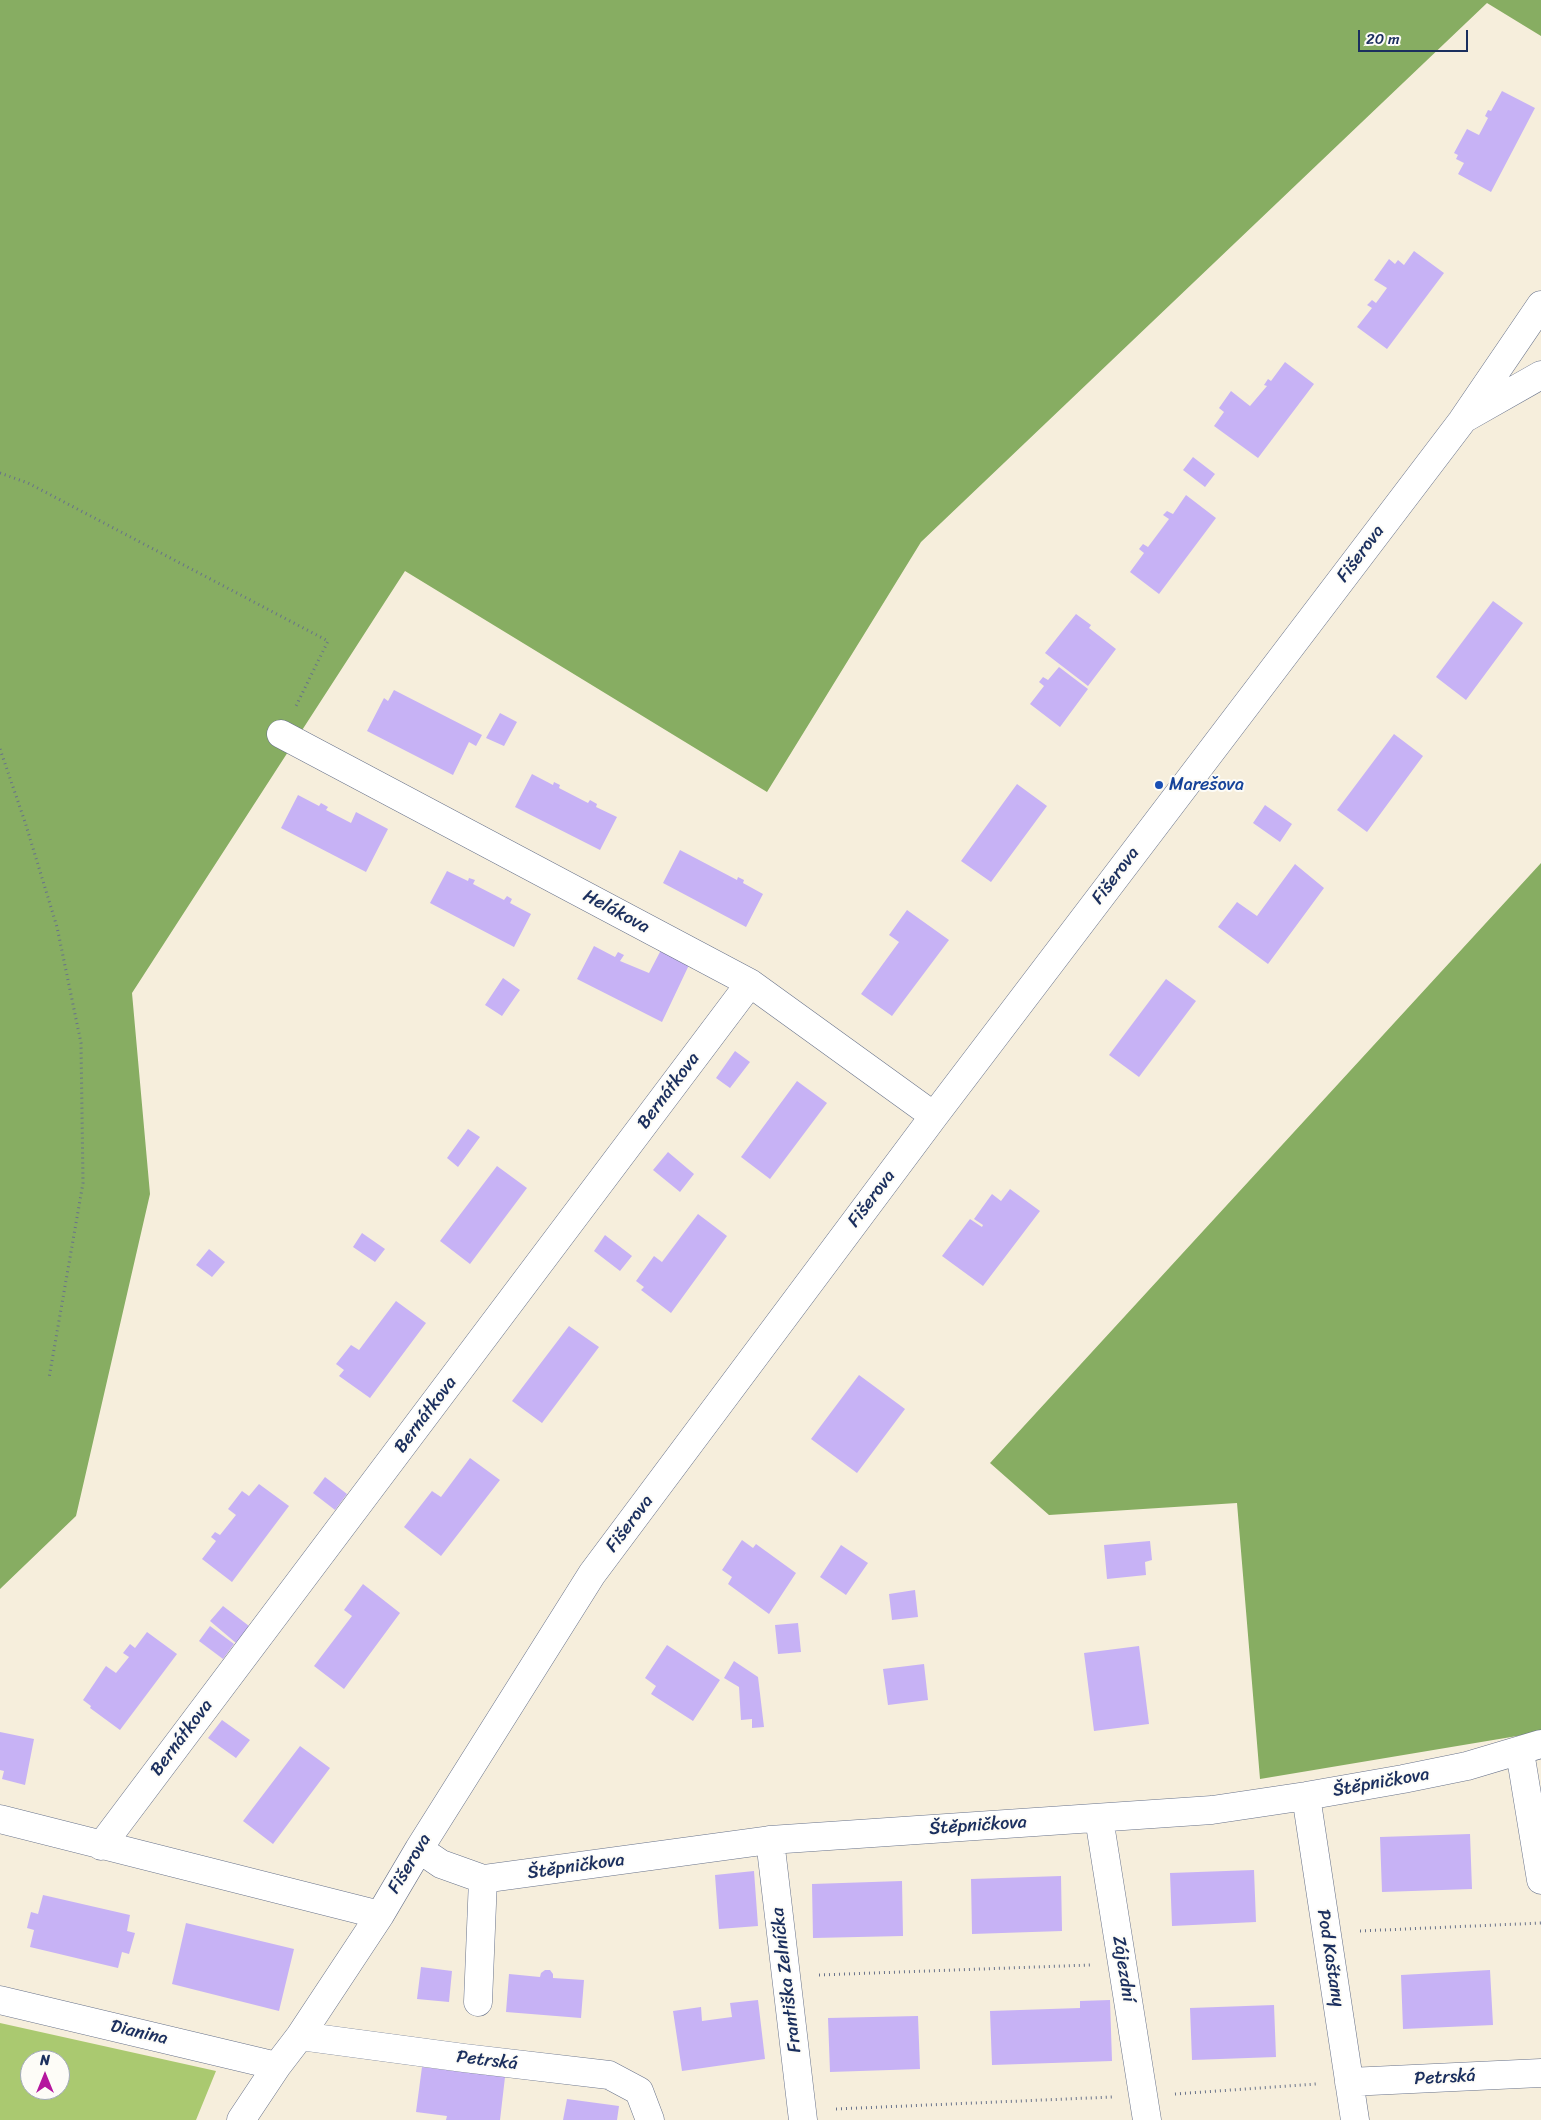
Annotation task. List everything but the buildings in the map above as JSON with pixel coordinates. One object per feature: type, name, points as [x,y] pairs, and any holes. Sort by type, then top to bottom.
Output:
[{"type":"street","name":"Fišerova","points":[[241,2120],[300,2036],[380,1915],[418,1849],[592,1574],[934,1116],[1462,421],[1541,305]]},
{"type":"street","points":[[1462,421],[1541,376]]},
{"type":"street","name":"Helákova","points":[[281,734],[750,984],[934,1116]]},
{"type":"street","name":"Bernátkova","points":[[101,1846],[750,984]]},
{"type":"street","points":[[1530,1748],[1541,1880]]},
{"type":"street","name":"Štěpničkova","points":[[418,1849],[441,1864],[483,1879],[770,1840],[1212,1810],[1306,1796],[1467,1766],[1530,1748]]},
{"type":"street","name":"Pod Kaštany","points":[[1306,1796],[1355,2120]]},
{"type":"street","name":"Zájezdní","points":[[1099,1818],[1146,2108]]},
{"type":"street","points":[[0,1819],[380,1915]]},
{"type":"street","name":"Františka Zelníčka","points":[[770,1840],[803,2116]]},
{"type":"street","points":[[478,2002],[483,1879]]},
{"type":"street","name":"Dianina","points":[[0,2000],[278,2066]]},
{"type":"street","name":"Petrská","points":[[300,2036],[609,2075],[639,2091],[650,2120]]},
{"type":"street","name":"Petrská","points":[[1349,2082],[1541,2073]]},
{"type":"path","points":[[0,473],[28,483],[328,641],[281,734]]},
{"type":"path","points":[[0,749],[25,822],[56,927],[81,1043],[83,1183],[49,1378]]},
{"type":"path","points":[[1327,1932],[1541,1923]]},
{"type":"path","points":[[786,1976],[1123,1964]]},
{"type":"path","points":[[803,2116],[1146,2108],[1349,2082]]},
{"type":"green space","points":[[0,0],[1541,0],[1541,36],[1487,3],[921,542],[767,792],[405,571],[132,993],[150,1194],[76,1516],[0,1589]]},
{"type":"green space","points":[[1541,863],[1541,1732],[1260,1779],[1237,1503],[1049,1515],[990,1463]]},
{"type":"green space","points":[[0,2023],[216,2071],[196,2120],[0,2120]]},
{"type":"place","name":"Marešova","points":[[1159,785]]}]
